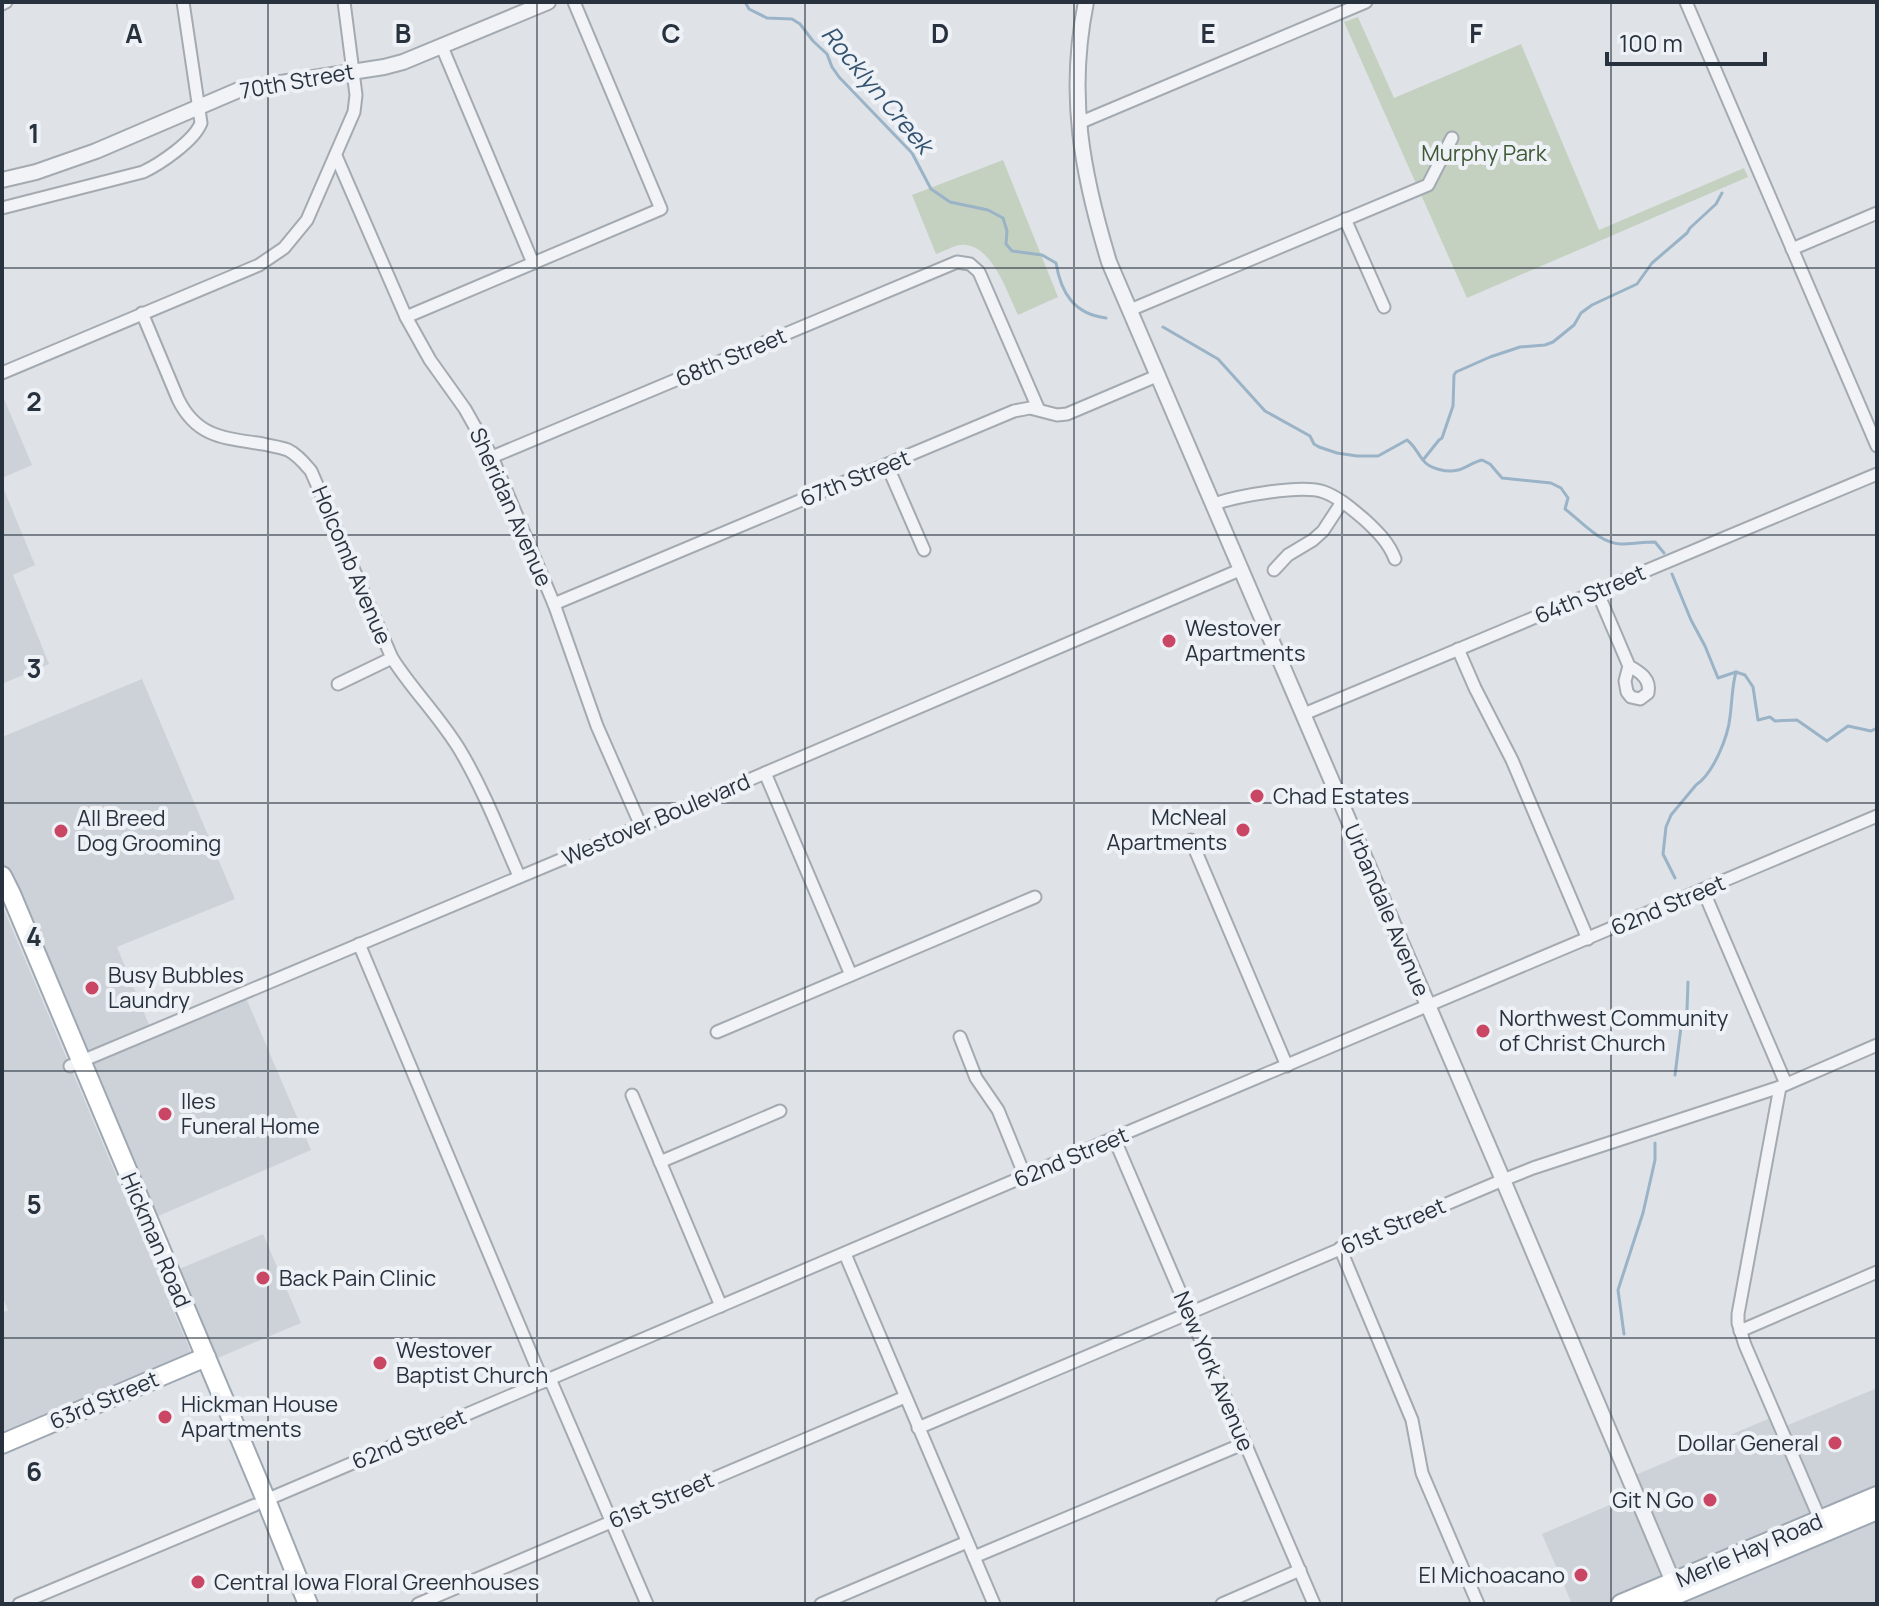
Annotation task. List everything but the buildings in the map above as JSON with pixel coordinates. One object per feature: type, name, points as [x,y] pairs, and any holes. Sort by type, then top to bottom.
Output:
[{"type":"main road","name":"Hickman Road","points":[[2,876],[75,1064]]},
{"type":"main road","name":"Hickman Road","points":[[2,905],[75,1064],[306,1604]]},
{"type":"main road","name":"63rd Street","points":[[2,1444],[200,1359]]},
{"type":"main road","name":"Merle Hay Road","points":[[1654,1604],[1680,1595],[1823,1526],[1877,1496]]},
{"type":"main road","name":"Merle Hay Road","points":[[1823,1526],[1877,1510]]},
{"type":"main road","name":"Merle Hay Road","points":[[1621,1604],[1680,1595]]},
{"type":"street","points":[[2,208],[151,169],[197,133],[201,123],[183,2]]},
{"type":"street","points":[[2,373],[259,265],[284,248],[307,220],[354,112],[354,71],[344,2]]},
{"type":"street","name":"70th Street","points":[[2,180],[96,151],[241,89],[403,62],[548,2]]},
{"type":"street","points":[[406,317],[661,209],[574,2]]},
{"type":"street","name":"Urbandale Avenue","points":[[1086,2],[1078,64],[1079,123],[1084,165],[1115,277],[1680,1595]]},
{"type":"street","points":[[1079,123],[1366,2]]},
{"type":"street","points":[[1686,2],[1877,446]]},
{"type":"street","points":[[442,47],[533,263]]},
{"type":"street","points":[[1130,310],[1428,185],[1452,138]]},
{"type":"street","name":"Sheridan Avenue","points":[[336,156],[406,317],[492,457],[554,604],[597,726],[641,826]]},
{"type":"street","points":[[1792,249],[1877,213]]},
{"type":"street","points":[[1345,219],[1384,307]]},
{"type":"street","name":"68th Street","points":[[492,457],[957,262],[970,264],[979,272],[1038,408]]},
{"type":"street","name":"Holcomb Avenue","points":[[142,313],[178,399],[193,422],[202,430],[219,437],[287,450],[301,459],[311,471],[392,658],[432,708],[461,752],[519,876]]},
{"type":"street","name":"67th Street","points":[[554,604],[1014,411],[1038,408],[1057,415],[1067,414],[1159,375]]},
{"type":"street","points":[[887,465],[924,550]]},
{"type":"street","name":"64th Street","points":[[1304,714],[1877,474]]},
{"type":"street","points":[[1214,504],[1299,489],[1326,493],[1375,529],[1386,541],[1395,559]]},
{"type":"street","points":[[1274,570],[1288,555],[1323,531],[1342,502]]},
{"type":"street","name":"Westover Boulevard","points":[[75,1064],[1242,569]]},
{"type":"street","points":[[1597,591],[1629,666]]},
{"type":"street","points":[[1458,649],[1512,760],[1588,939]]},
{"type":"street","points":[[338,684],[392,658]]},
{"type":"street","points":[[765,773],[851,975]]},
{"type":"street","name":"62nd Street","points":[[19,1604],[1877,816]]},
{"type":"street","points":[[1191,840],[1287,1066]]},
{"type":"street","points":[[1703,890],[1783,1086],[1738,1314],[1740,1331],[1823,1526]]},
{"type":"street","points":[[717,1032],[1035,897]]},
{"type":"street","points":[[359,944],[647,1604]]},
{"type":"street","points":[[960,1037],[976,1078],[998,1110],[1025,1176]]},
{"type":"street","name":"61st Street","points":[[918,1428],[1503,1180],[1783,1086],[1877,1045]]},
{"type":"street","points":[[632,1095],[721,1306]]},
{"type":"street","points":[[660,1162],[780,1111]]},
{"type":"street","name":"New York Avenue","points":[[1114,1138],[1314,1604]]},
{"type":"street","points":[[1340,1248],[1412,1420],[1422,1473],[1478,1604]]},
{"type":"street","points":[[845,1254],[994,1604]]},
{"type":"street","points":[[1740,1331],[1877,1272]]},
{"type":"street","name":"61st Street","points":[[418,1604],[905,1397]]},
{"type":"street","points":[[974,1557],[1245,1443]]},
{"type":"street","points":[[821,1604],[967,1542]]},
{"type":"street","points":[[1222,1604],[1300,1570]]},
{"type":"shaded area","points":[[2,394],[32,465],[2,478]]},
{"type":"shaded area","points":[[2,485],[35,565],[13,575],[49,664],[2,684]]},
{"type":"shaded area","points":[[142,679],[235,899],[117,947],[152,1032],[244,993],[311,1150],[156,1217],[179,1269],[263,1234],[301,1323],[208,1362],[2,876],[2,737]]},
{"type":"shaded area","points":[[2,905],[195,1362],[2,1443],[2,1313],[8,1310],[2,1296]]},
{"type":"shaded area","points":[[1877,1388],[1877,1496],[1621,1604],[1572,1604],[1542,1534],[1635,1494],[1628,1478],[1775,1416],[1781,1428]]},
{"type":"shaded area","points":[[1877,1510],[1877,1604],[1691,1604],[1685,1591]]},
{"type":"green space","name":"Murphy Park","points":[[1358,17],[1394,98],[1521,44],[1599,230],[1744,168],[1748,177],[1467,298],[1344,22]]},
{"type":"green space","points":[[1003,160],[1058,297],[1018,315],[992,263],[976,248],[955,246],[936,254],[912,195]]},
{"type":"waterway","name":"Rocklyn Creek","points":[[745,2],[749,9],[767,18],[792,19],[800,24],[827,54],[839,77],[912,153],[931,189],[950,202],[988,210],[1003,218],[1007,231],[1006,244],[1012,251],[1042,255],[1056,263],[1061,284],[1077,307],[1106,318]]},
{"type":"waterway","points":[[1423,460],[1442,438],[1453,406],[1456,372],[1520,347],[1553,342],[1592,305],[1637,284],[1652,263],[1687,233],[1716,204],[1722,193]]},
{"type":"waterway","name":"Rocklyn Creek","points":[[1163,327],[1218,359],[1265,411],[1310,436],[1319,447],[1337,453],[1378,456],[1407,440],[1426,463],[1439,470],[1458,470],[1482,460],[1502,478],[1551,483],[1561,488],[1568,498],[1565,509],[1605,540],[1621,544],[1655,542],[1664,553]]},
{"type":"waterway","name":"Rocklyn Creek","points":[[1672,574],[1718,678],[1736,672],[1745,675],[1753,687],[1758,720],[1770,717],[1775,721],[1797,720],[1827,741],[1848,726],[1871,731],[1877,728]]},
{"type":"waterway","points":[[1675,878],[1663,854],[1666,827],[1671,815],[1708,773],[1719,754],[1729,725],[1736,672]]},
{"type":"waterway","points":[[1675,1075],[1682,1019],[1687,1010],[1688,982]]},
{"type":"waterway","points":[[1624,1334],[1618,1290],[1643,1213],[1655,1160],[1655,1143]]},
{"type":"place","name":"Westover Apartments","points":[[1169,641]]},
{"type":"place","name":"Chad Estates","points":[[1257,796]]},
{"type":"place","name":"McNeal Apartments","points":[[1243,830]]},
{"type":"place","name":"All Breed Dog Grooming","points":[[61,831]]},
{"type":"place","name":"Busy Bubbles Laundry","points":[[92,988]]},
{"type":"place","name":"Northwest Community of Christ Church","points":[[1483,1031]]},
{"type":"place","name":"Iles Funeral Home","points":[[165,1114]]},
{"type":"place","name":"Back Pain Clinic","points":[[263,1278]]},
{"type":"place","name":"Westover Baptist Church","points":[[380,1363]]},
{"type":"place","name":"Hickman House Apartments","points":[[165,1417]]},
{"type":"place","name":"Dollar General","points":[[1835,1443]]},
{"type":"place","name":"Git N Go","points":[[1710,1500]]},
{"type":"place","name":"El Michoacano","points":[[1581,1575]]},
{"type":"place","name":"Central Iowa Floral Greenhouses","points":[[198,1582]]}]
